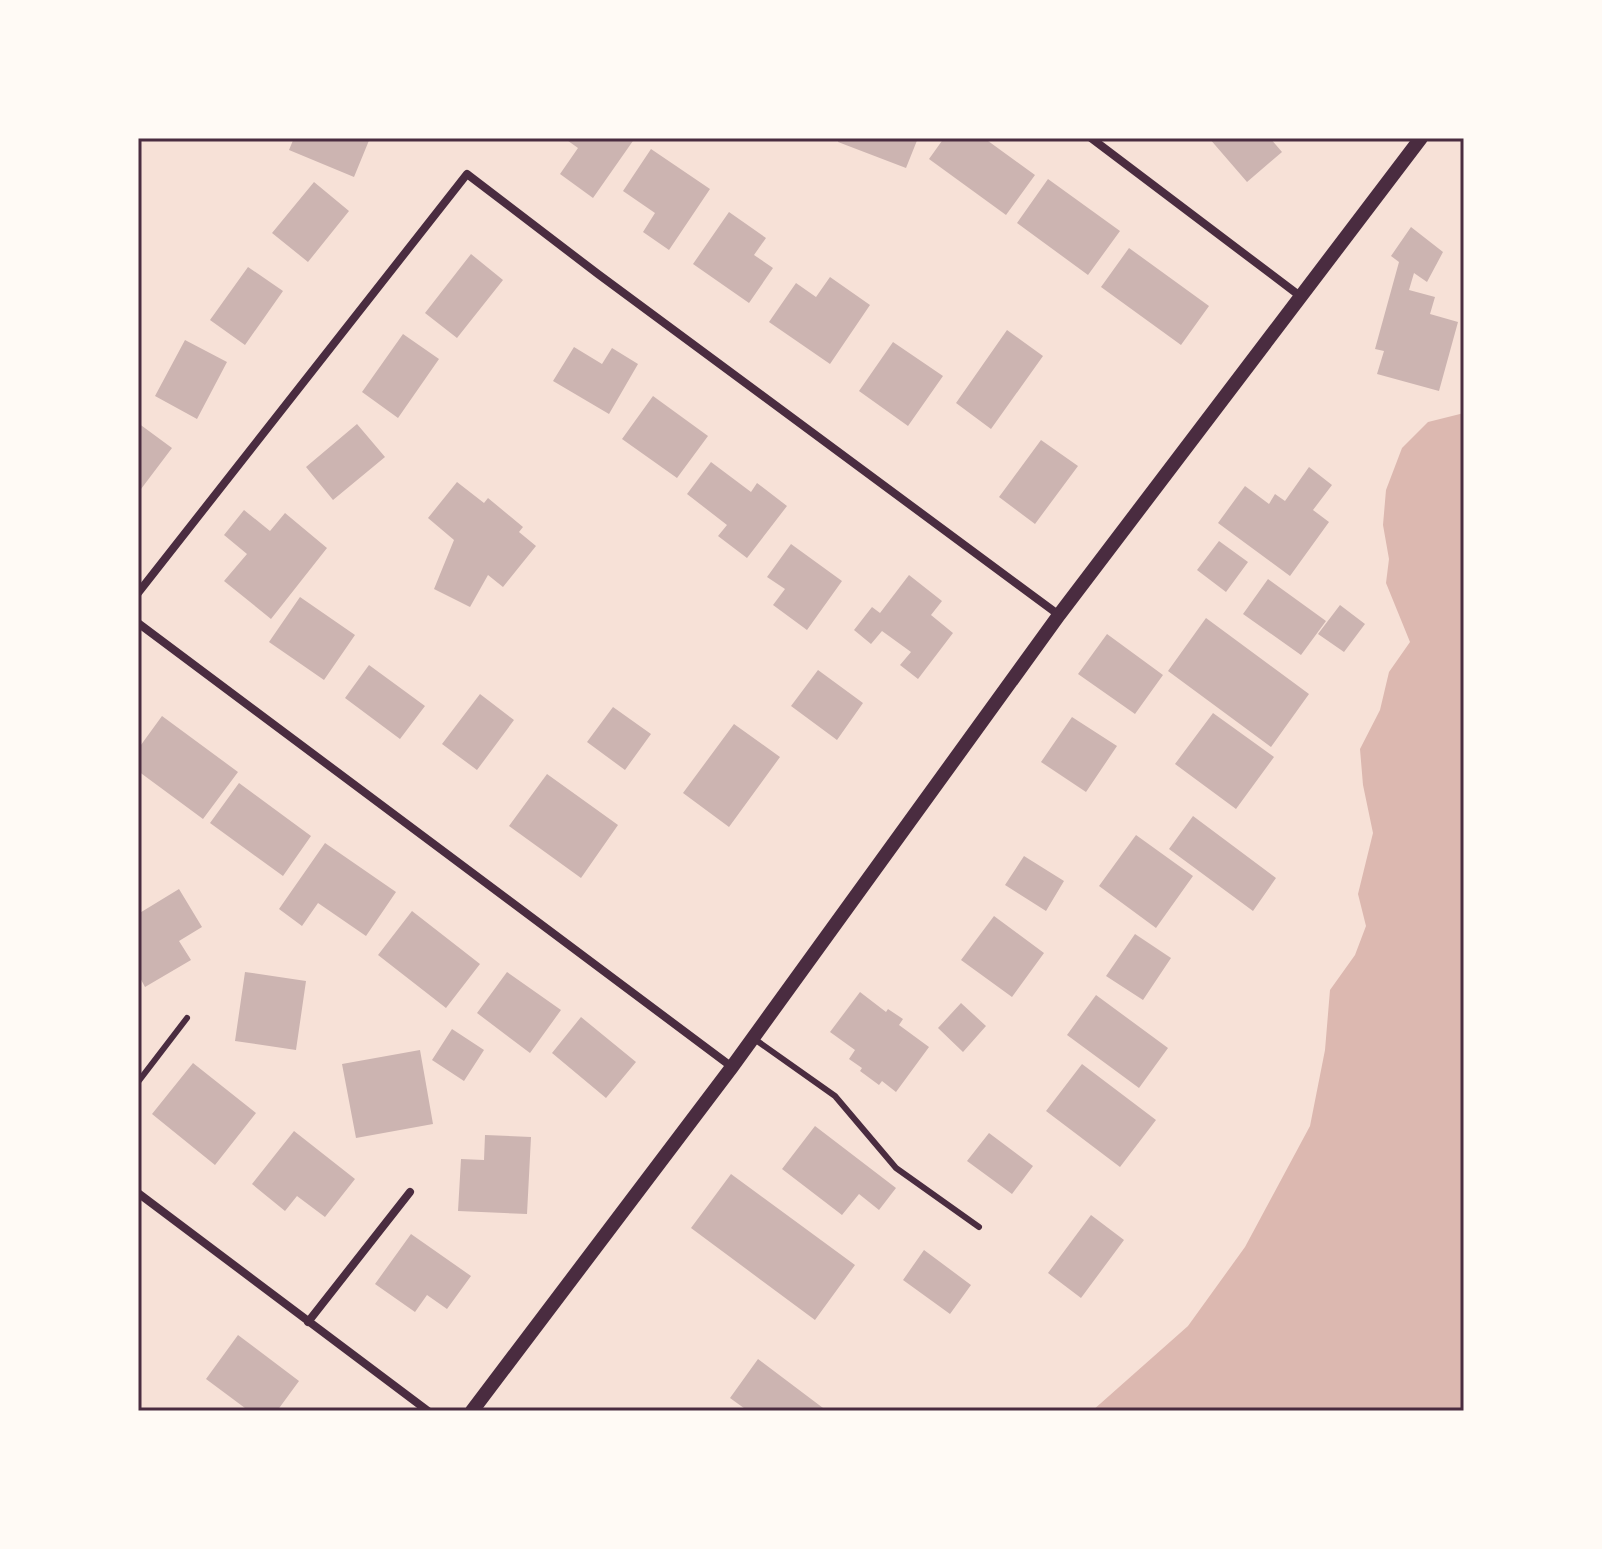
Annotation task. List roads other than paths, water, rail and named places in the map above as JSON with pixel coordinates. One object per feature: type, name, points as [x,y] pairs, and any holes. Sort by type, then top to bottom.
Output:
[{"type":"street","points":[[1091,138],[1300,296]]},
{"type":"street","points":[[472,1411],[732,1067],[1059,615],[1421,138]]},
{"type":"street","points":[[138,593],[467,174],[1059,615]]},
{"type":"street","points":[[138,623],[732,1067]]},
{"type":"street","points":[[308,1322],[410,1192]]},
{"type":"street","points":[[138,1193],[428,1411]]},
{"type":"lane","points":[[138,1082],[187,1018]]},
{"type":"lane","points":[[753,1038],[835,1096],[896,1168],[979,1227]]}]
